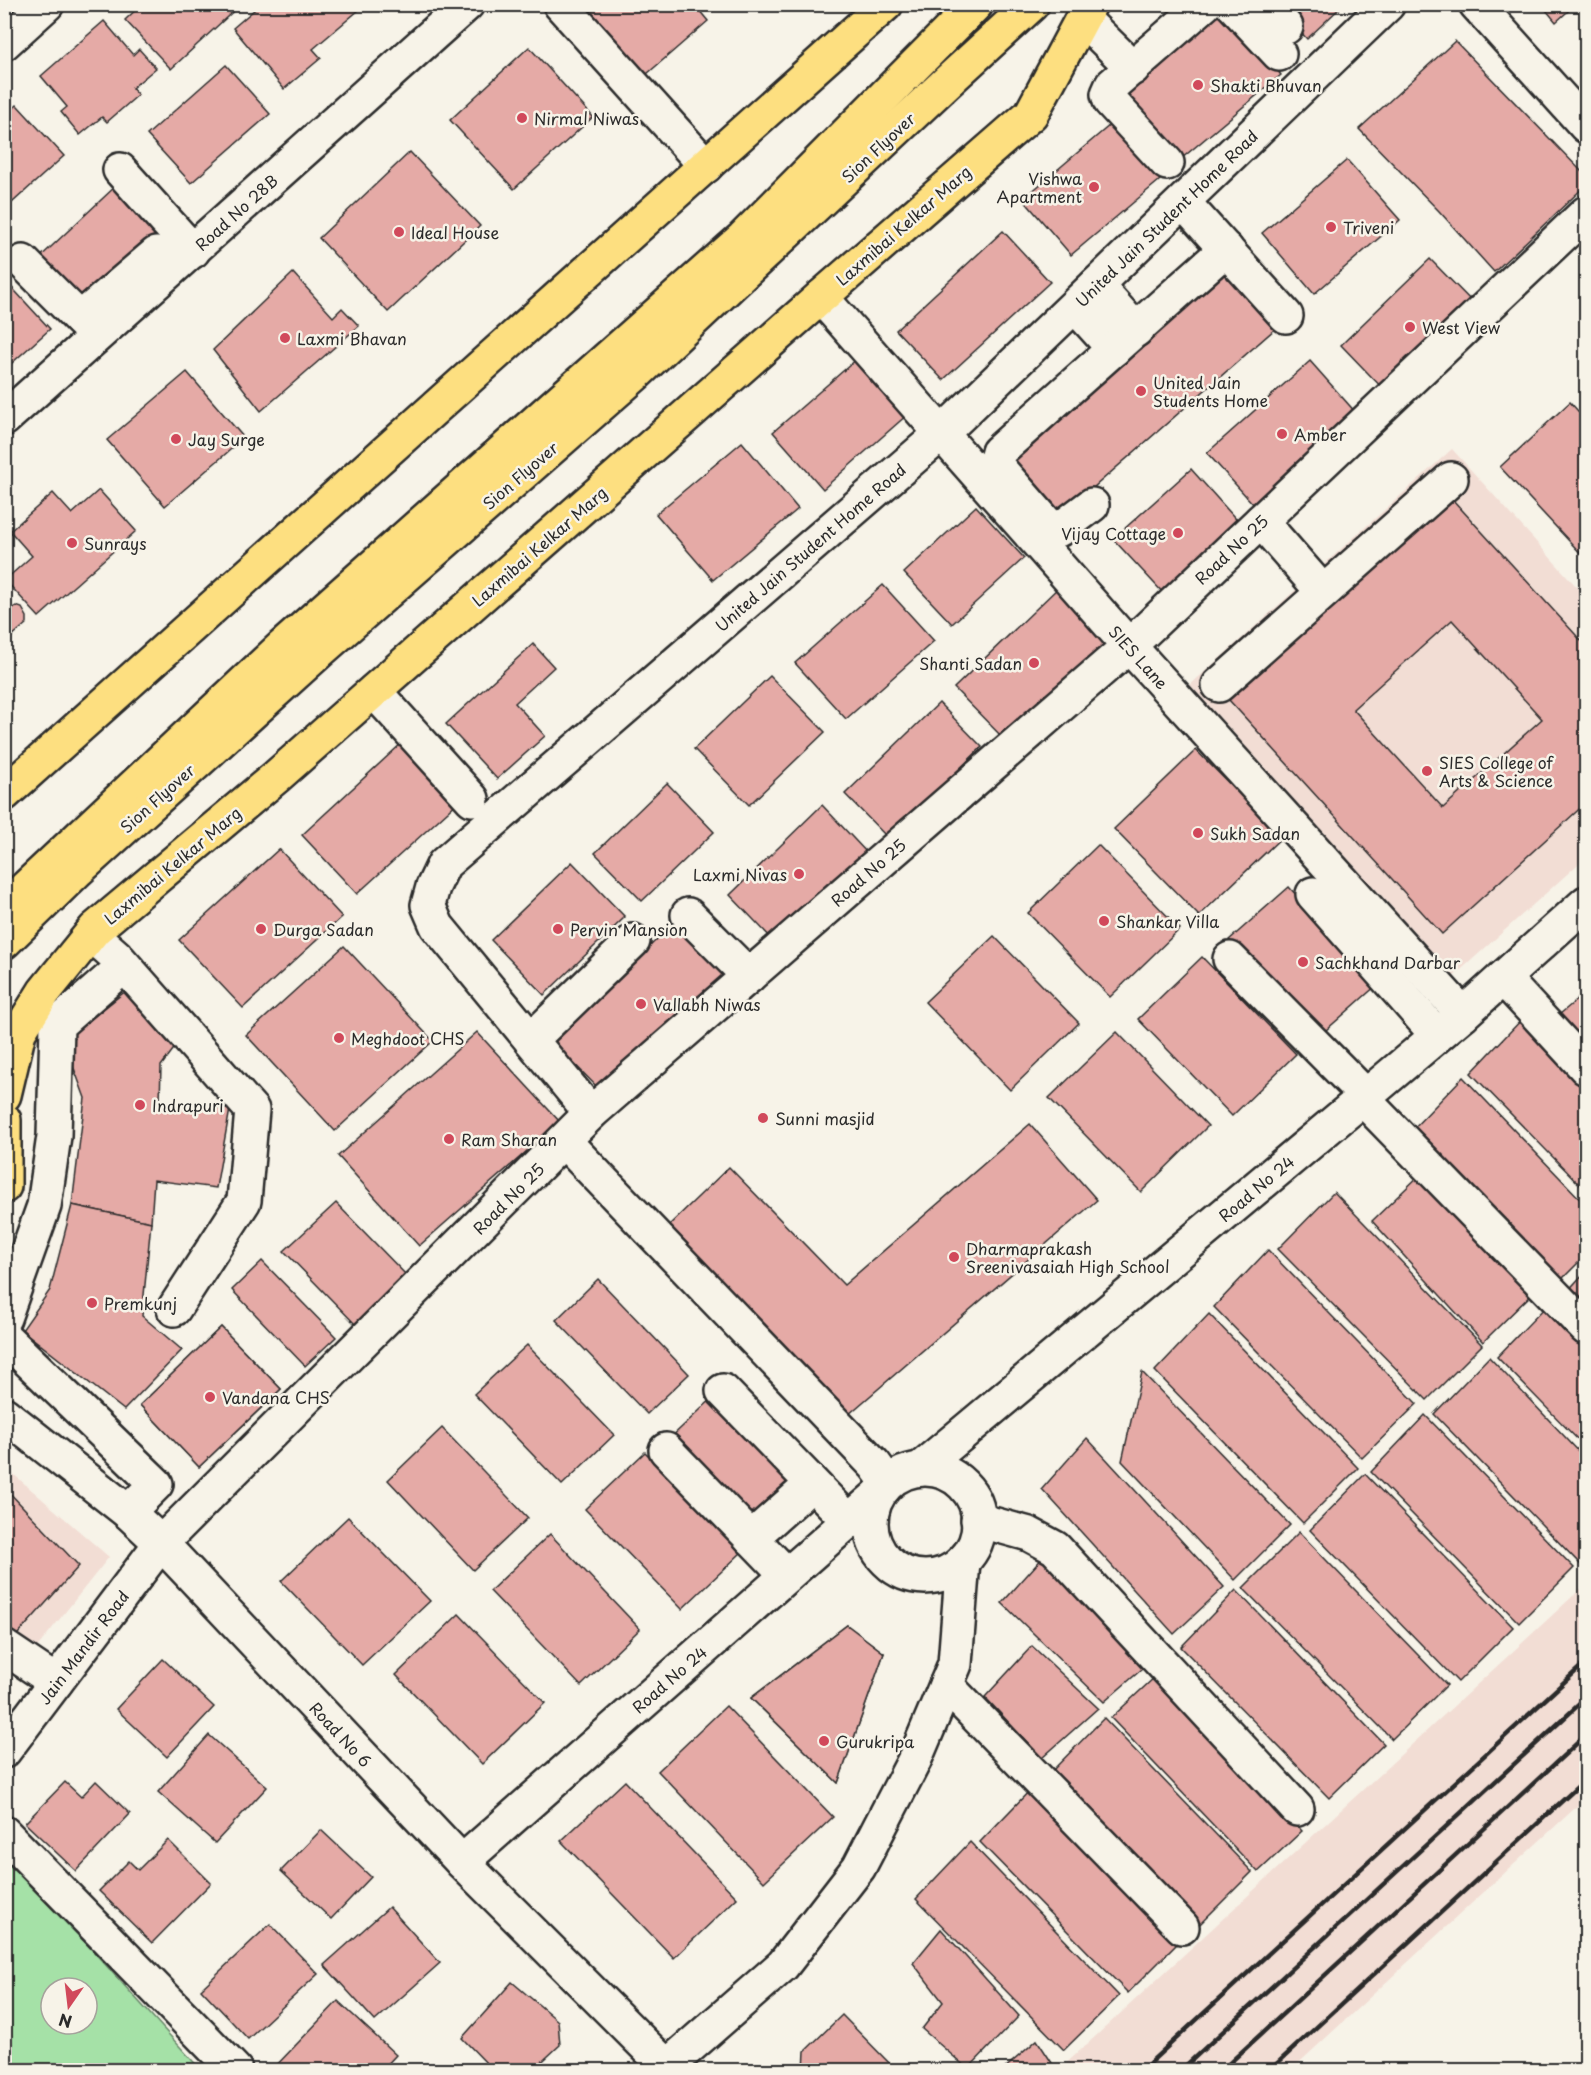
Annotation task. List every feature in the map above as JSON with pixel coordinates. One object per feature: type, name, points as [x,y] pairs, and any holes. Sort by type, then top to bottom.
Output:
[{"type":"main road","points":[[4,794],[886,4]]},
{"type":"main road","name":"Sion Flyover","points":[[4,908],[282,647],[743,238],[976,4]]},
{"type":"main road","name":"Sion Flyover","points":[[4,942],[78,870],[311,659],[637,373],[1032,4]]},
{"type":"main road","name":"Laxmibai Kelkar Marg","points":[[4,1095],[19,1032],[44,992],[91,934],[276,777],[1031,114],[1086,11]]},
{"type":"main road","points":[[4,1120],[4,1186]]},
{"type":"street","points":[[4,43],[47,4]]},
{"type":"street","name":"Road No 28B","points":[[4,419],[89,328],[185,243],[467,4]]},
{"type":"street","points":[[560,4],[705,166]]},
{"type":"street","points":[[1167,163],[1110,101],[1108,94],[1112,85],[1205,4]]},
{"type":"street","points":[[1232,4],[1277,28]]},
{"type":"street","name":"United Jain Student Home Road","points":[[591,1113],[437,927],[428,905],[432,887],[444,864],[942,433],[1388,4]]},
{"type":"street","points":[[1476,4],[1587,126]]},
{"type":"street","points":[[1086,11],[1133,68]]},
{"type":"street","points":[[120,170],[185,243]]},
{"type":"street","points":[[1183,202],[1286,316]]},
{"type":"street","name":"Road No 25","points":[[161,1544],[591,1113],[1128,646],[1587,213]]},
{"type":"street","points":[[1092,505],[1060,530],[1049,526],[995,464],[998,452],[1226,249]]},
{"type":"street","points":[[23,262],[89,328]]},
{"type":"street","points":[[1085,296],[1125,340]]},
{"type":"street","name":"SIES Lane","points":[[821,297],[1128,646],[1462,1014]]},
{"type":"street","points":[[1220,685],[1451,479]]},
{"type":"street","points":[[1261,521],[1323,592]]},
{"type":"street","points":[[374,691],[472,799]]},
{"type":"street","points":[[1313,894],[1437,1035]]},
{"type":"street","name":"Road No 24","points":[[920,1469],[1365,1097],[1587,903]]},
{"type":"street","points":[[688,915],[749,976]]},
{"type":"street","points":[[91,934],[124,966],[252,1110],[244,1201],[174,1309]]},
{"type":"street","points":[[531,1040],[633,941]]},
{"type":"street","points":[[1230,959],[1587,1328]]},
{"type":"street","points":[[4,1318],[44,1206],[54,1136],[57,1025],[124,966]]},
{"type":"street","points":[[1503,978],[1587,1068]]},
{"type":"street","points":[[564,1141],[875,1465],[882,1490]]},
{"type":"street","points":[[4,1337],[156,1484],[128,1512]]},
{"type":"street","points":[[723,1391],[849,1521]]},
{"type":"street","name":"Road No 6","points":[[4,1414],[128,1512],[161,1544],[462,1862],[665,2069]]},
{"type":"street","points":[[666,1450],[787,1575]]},
{"type":"street","points":[[920,1469],[938,1471],[956,1478],[969,1492],[977,1509],[979,1527],[974,1545],[963,1561],[948,1572],[932,1576],[915,1576],[899,1570],[885,1560],[876,1546],[871,1530],[872,1512],[882,1490],[902,1474],[920,1469]]},
{"type":"street","points":[[751,1538],[812,1484]]},
{"type":"street","name":"Road No 24","points":[[462,1862],[882,1490]]},
{"type":"street","points":[[978,1520],[1029,1534],[1055,1548],[1297,1809]]},
{"type":"street","name":"Jain Mandir Road","points":[[4,1751],[161,1544]]},
{"type":"street","points":[[665,2069],[783,1965],[859,1867],[914,1761],[955,1664],[963,1561]]},
{"type":"street","points":[[4,1647],[56,1682]]},
{"type":"street","points":[[946,1685],[1182,1927]]},
{"type":"street","points":[[4,1833],[235,2070]]},
{"type":"shaded area","name":"SIES College of Arts & Science","points":[[1452,449],[1586,597],[1586,857],[1454,976],[1190,685]]},
{"type":"shaded area","points":[[4,1466],[109,1557],[16,1674],[5,1667]]},
{"type":"shaded area","points":[[1586,1584],[1586,1798],[1291,2070],[1059,2070]]},
{"type":"green space","points":[[5,1854],[201,2070],[5,2070]]},
{"type":"building","points":[[142,4],[241,4],[171,69],[125,20]]},
{"type":"building","points":[[261,4],[366,4],[313,49],[321,58],[284,89],[233,28]]},
{"type":"building","points":[[586,4],[694,4],[708,21],[640,80],[580,10]]},
{"type":"building","points":[[1275,4],[1344,4],[1307,39]]},
{"type":"building","points":[[1541,4],[1576,4],[1556,22]]},
{"type":"building","name":"Shakti Bhuvan","points":[[1221,5],[1281,75],[1175,164],[1115,95]]},
{"type":"building","points":[[104,21],[133,55],[139,49],[156,68],[132,88],[138,95],[107,122],[102,117],[80,135],[61,112],[67,107],[41,76]]},
{"type":"building","points":[[1455,41],[1586,176],[1586,185],[1494,272],[1439,211],[1359,129]]},
{"type":"building","name":"Nirmal Niwas","points":[[529,47],[593,117],[514,189],[450,120]]},
{"type":"building","points":[[226,65],[270,114],[191,183],[147,135]]},
{"type":"building","points":[[17,105],[64,156],[4,210],[4,117]]},
{"type":"building","name":"Vishwa Apartment","points":[[1117,119],[1166,175],[1071,255],[1023,199]]},
{"type":"building","name":"Ideal House","points":[[410,152],[480,226],[388,312],[319,238]]},
{"type":"building","name":"Triveni","points":[[1347,160],[1400,220],[1314,294],[1262,233]]},
{"type":"building","points":[[118,184],[165,234],[82,311],[35,262]]},
{"type":"building","points":[[1003,231],[1050,282],[943,380],[896,330]]},
{"type":"building","name":"West View","points":[[1430,259],[1479,309],[1389,395],[1341,345]]},
{"type":"building","name":"United Jain Students Home","points":[[1228,261],[1283,322],[1054,522],[1000,460]]},
{"type":"building","name":"Laxmi Bhavan","points":[[293,273],[333,317],[342,308],[359,326],[261,411],[213,350]]},
{"type":"building","points":[[4,279],[50,329],[4,370]]},
{"type":"building","points":[[866,351],[916,407],[823,489],[773,432]]},
{"type":"building","name":"Amber","points":[[1310,361],[1357,414],[1255,506],[1207,453]]},
{"type":"building","name":"Jay Surge","points":[[187,372],[244,438],[165,506],[107,440]]},
{"type":"building","points":[[1570,402],[1586,420],[1586,559],[1500,467]]},
{"type":"building","points":[[742,442],[798,509],[713,580],[656,514]]},
{"type":"building","name":"Vijay Cottage","points":[[1191,469],[1243,527],[1166,596],[1113,539]]},
{"type":"building","name":"Sunrays","points":[[99,490],[136,531],[39,617],[5,580],[32,556],[10,531],[53,493],[72,514]]},
{"type":"building","points":[[1452,499],[1586,646],[1586,803],[1442,934],[1229,700]],"holes":[[[1452,620],[1542,719],[1443,808],[1353,709]]]},
{"type":"building","points":[[976,506],[1024,558],[952,624],[904,573]]},
{"type":"building","points":[[883,585],[934,641],[846,719],[795,663]]},
{"type":"building","name":"Shanti Sadan","points":[[1061,585],[1113,639],[1006,741],[954,688]]},
{"type":"building","points":[[4,602],[11,609],[16,606],[22,608],[27,617],[27,623],[4,643]]},
{"type":"building","points":[[533,644],[554,667],[515,703],[545,736],[497,779],[446,724]]},
{"type":"building","points":[[770,676],[825,732],[749,805],[694,749]]},
{"type":"building","points":[[939,703],[982,747],[888,838],[845,794]]},
{"type":"building","points":[[403,742],[459,801],[357,894],[302,835]]},
{"type":"building","name":"Sukh Sadan","points":[[1196,750],[1282,837],[1199,916],[1114,829]]},
{"type":"building","points":[[667,783],[714,832],[642,901],[595,853]]},
{"type":"building","name":"Laxmi Nivas","points":[[822,805],[868,854],[776,943],[730,895]]},
{"type":"building","name":"Shankar Villa","points":[[1098,845],[1180,929],[1110,997],[1028,913]]},
{"type":"building","name":"Durga Sadan","points":[[279,849],[342,917],[243,1008],[179,940]]},
{"type":"building","name":"Pervin Mansion","points":[[572,862],[625,917],[544,995],[491,940]]},
{"type":"building","name":"Sachkhand Darbar","points":[[1289,887],[1377,985],[1317,1038],[1229,940]]},
{"type":"building","name":"Vallabh Niwas","points":[[680,917],[730,968],[602,1092],[552,1041]]},
{"type":"building","points":[[994,936],[1079,1023],[1010,1090],[925,1002]]},
{"type":"building","name":"Meghdoot CHS","points":[[344,946],[433,1041],[335,1131],[246,1035]]},
{"type":"building","points":[[1202,957],[1296,1054],[1232,1116],[1138,1019]]},
{"type":"building","name":"Indrapuri","points":[[138,981],[182,1038],[161,1066],[160,1101],[230,1109],[216,1188],[154,1180],[151,1222],[72,1205],[85,1098],[64,1041]]},
{"type":"building","points":[[1586,992],[1586,1059],[1553,1020]]},
{"type":"building","points":[[1525,1016],[1586,1079],[1586,1191],[1471,1073]]},
{"type":"building","name":"Ram Sharan","points":[[477,1032],[560,1122],[419,1246],[338,1156]]},
{"type":"building","points":[[1117,1032],[1208,1126],[1141,1192],[1049,1098]]},
{"type":"building","points":[[1463,1077],[1586,1205],[1586,1255],[1556,1285],[1408,1134]]},
{"type":"building","name":"Dharmaprakash Sreenivasaiah High School","points":[[1030,1124],[1097,1200],[841,1421],[666,1228],[729,1167],[844,1285]]},
{"type":"building","points":[[1424,1171],[1539,1287],[1483,1342],[1372,1221]]},
{"type":"building","points":[[1334,1192],[1482,1345],[1427,1400],[1278,1249]]},
{"type":"building","points":[[336,1203],[409,1278],[358,1327],[284,1251]]},
{"type":"building","name":"Premkunj","points":[[72,1205],[151,1222],[142,1316],[182,1350],[124,1410],[22,1330],[50,1290]]},
{"type":"building","points":[[1268,1250],[1417,1404],[1362,1458],[1214,1307]]},
{"type":"building","points":[[262,1261],[336,1337],[305,1366],[232,1290]]},
{"type":"building","points":[[1586,1271],[1586,1320],[1563,1296]]},
{"type":"building","points":[[598,1279],[689,1374],[647,1414],[556,1320]]},
{"type":"building","points":[[1552,1300],[1586,1335],[1586,1448],[1497,1357]]},
{"type":"building","points":[[1209,1314],[1358,1468],[1303,1523],[1155,1371]]},
{"type":"building","name":"Vandana CHS","points":[[221,1327],[281,1389],[199,1467],[140,1405]]},
{"type":"building","name":"Vandana CHS","points":[[221,1327],[281,1389],[199,1467],[140,1405]]},
{"type":"building","points":[[527,1345],[614,1435],[562,1485],[474,1394]]},
{"type":"building","points":[[1489,1357],[1586,1459],[1586,1561],[1582,1566],[1434,1414]]},
{"type":"building","points":[[1142,1372],[1290,1525],[1235,1580],[1122,1461]]},
{"type":"building","points":[[718,1393],[803,1482],[745,1525],[666,1442]]},
{"type":"building","points":[[1425,1415],[1574,1568],[1519,1623],[1371,1472]]},
{"type":"building","points":[[442,1428],[528,1518],[473,1570],[388,1480]]},
{"type":"building","points":[[1087,1438],[1224,1587],[1174,1634],[1042,1489]]},
{"type":"building","points":[[645,1452],[742,1552],[682,1609],[585,1509]]},
{"type":"building","points":[[1365,1474],[1513,1627],[1458,1682],[1310,1530]]},
{"type":"building","points":[[4,1487],[79,1566],[9,1644],[4,1640]]},
{"type":"building","points":[[348,1517],[430,1601],[362,1665],[281,1581]]},
{"type":"building","points":[[1299,1532],[1447,1685],[1392,1739],[1243,1588]]},
{"type":"building","points":[[550,1534],[640,1629],[581,1686],[490,1591]]},
{"type":"building","points":[[1045,1555],[1149,1663],[1104,1702],[1002,1603]]},
{"type":"building","points":[[1236,1590],[1384,1744],[1329,1798],[1181,1647]]},
{"type":"building","points":[[459,1614],[545,1703],[482,1764],[396,1675]]},
{"type":"building","name":"Gurukripa","points":[[847,1625],[884,1653],[838,1783],[751,1698]]},
{"type":"building","name":"Gurukripa","points":[[847,1625],[884,1653],[838,1783],[751,1698]]},
{"type":"building","points":[[1032,1646],[1098,1708],[1042,1758],[985,1697]]},
{"type":"building","points":[[163,1659],[214,1707],[167,1757],[116,1709]]},
{"type":"building","points":[[1156,1676],[1302,1831],[1258,1872],[1111,1718]]},
{"type":"building","points":[[726,1706],[833,1817],[764,1882],[658,1771]]},
{"type":"building","points":[[1104,1718],[1252,1872],[1197,1927],[1048,1775]]},
{"type":"building","points":[[209,1735],[267,1787],[215,1843],[158,1792]]},
{"type":"building","points":[[96,1781],[130,1814],[76,1871],[25,1823],[65,1782],[81,1797]]},
{"type":"building","points":[[625,1781],[737,1898],[674,1958],[561,1841]]},
{"type":"building","points":[[1035,1785],[1183,1938],[1128,1993],[980,1842]]},
{"type":"building","points":[[321,1830],[371,1877],[331,1919],[281,1871]]},
{"type":"building","points":[[168,1840],[211,1883],[152,1943],[99,1891],[129,1861],[138,1870]]},
{"type":"building","points":[[970,1842],[1119,1996],[1064,2050],[916,1899]]},
{"type":"building","points":[[389,1907],[440,1963],[375,2021],[324,1965]]},
{"type":"building","points":[[270,1924],[318,1974],[248,2039],[201,1989]]},
{"type":"building","points":[[941,1929],[1019,2016],[968,2069],[922,2029],[943,2002],[913,1963]]},
{"type":"building","points":[[512,1982],[558,2021],[560,2045],[533,2070],[493,2070],[462,2038]]},
{"type":"building","points":[[338,2001],[396,2055],[382,2070],[272,2070]]},
{"type":"building","points":[[842,2015],[896,2070],[804,2070],[805,2051]]},
{"type":"building","points":[[1037,2040],[1052,2063],[1045,2070],[1003,2070]]},
{"type":"railway","points":[[1142,2070],[1586,1662]]},
{"type":"railway","points":[[1181,2070],[1586,1698]]},
{"type":"railway","points":[[1222,2070],[1586,1735]]},
{"type":"railway","points":[[1270,2070],[1586,1779]]},
{"type":"place","name":"Shakti Bhuvan","points":[[1198,85]]},
{"type":"place","name":"Nirmal Niwas","points":[[522,118]]},
{"type":"place","name":"Vishwa Apartment","points":[[1094,187]]},
{"type":"place","name":"Triveni","points":[[1331,227]]},
{"type":"place","name":"Ideal House","points":[[399,232]]},
{"type":"place","name":"West View","points":[[1410,327]]},
{"type":"place","name":"Laxmi Bhavan","points":[[285,338]]},
{"type":"place","name":"United Jain Students Home","points":[[1141,391]]},
{"type":"place","name":"Amber","points":[[1282,434]]},
{"type":"place","name":"Jay Surge","points":[[176,439]]},
{"type":"place","name":"Vijay Cottage","points":[[1178,533]]},
{"type":"place","name":"Sunrays","points":[[72,543]]},
{"type":"place","name":"Shanti Sadan","points":[[1034,663]]},
{"type":"place","name":"SIES College of Arts & Science","points":[[1427,771]]},
{"type":"place","name":"Sukh Sadan","points":[[1198,833]]},
{"type":"place","name":"Laxmi Nivas","points":[[799,874]]},
{"type":"place","name":"Shankar Villa","points":[[1104,921]]},
{"type":"place","name":"Durga Sadan","points":[[261,929]]},
{"type":"place","name":"Pervin Mansion","points":[[558,929]]},
{"type":"place","name":"Sachkhand Darbar","points":[[1303,962]]},
{"type":"place","name":"Vallabh Niwas","points":[[641,1004]]},
{"type":"place","name":"Meghdoot CHS","points":[[339,1038]]},
{"type":"place","name":"Indrapuri","points":[[140,1105]]},
{"type":"place","name":"Sunni masjid","points":[[763,1118]]},
{"type":"place","name":"Ram Sharan","points":[[449,1139]]},
{"type":"place","name":"Dharmaprakash Sreenivasaiah High School","points":[[954,1257]]},
{"type":"place","name":"Premkunj","points":[[92,1303]]},
{"type":"place","name":"Vandana CHS","points":[[210,1397]]},
{"type":"place","name":"Gurukripa","points":[[824,1741]]}]
